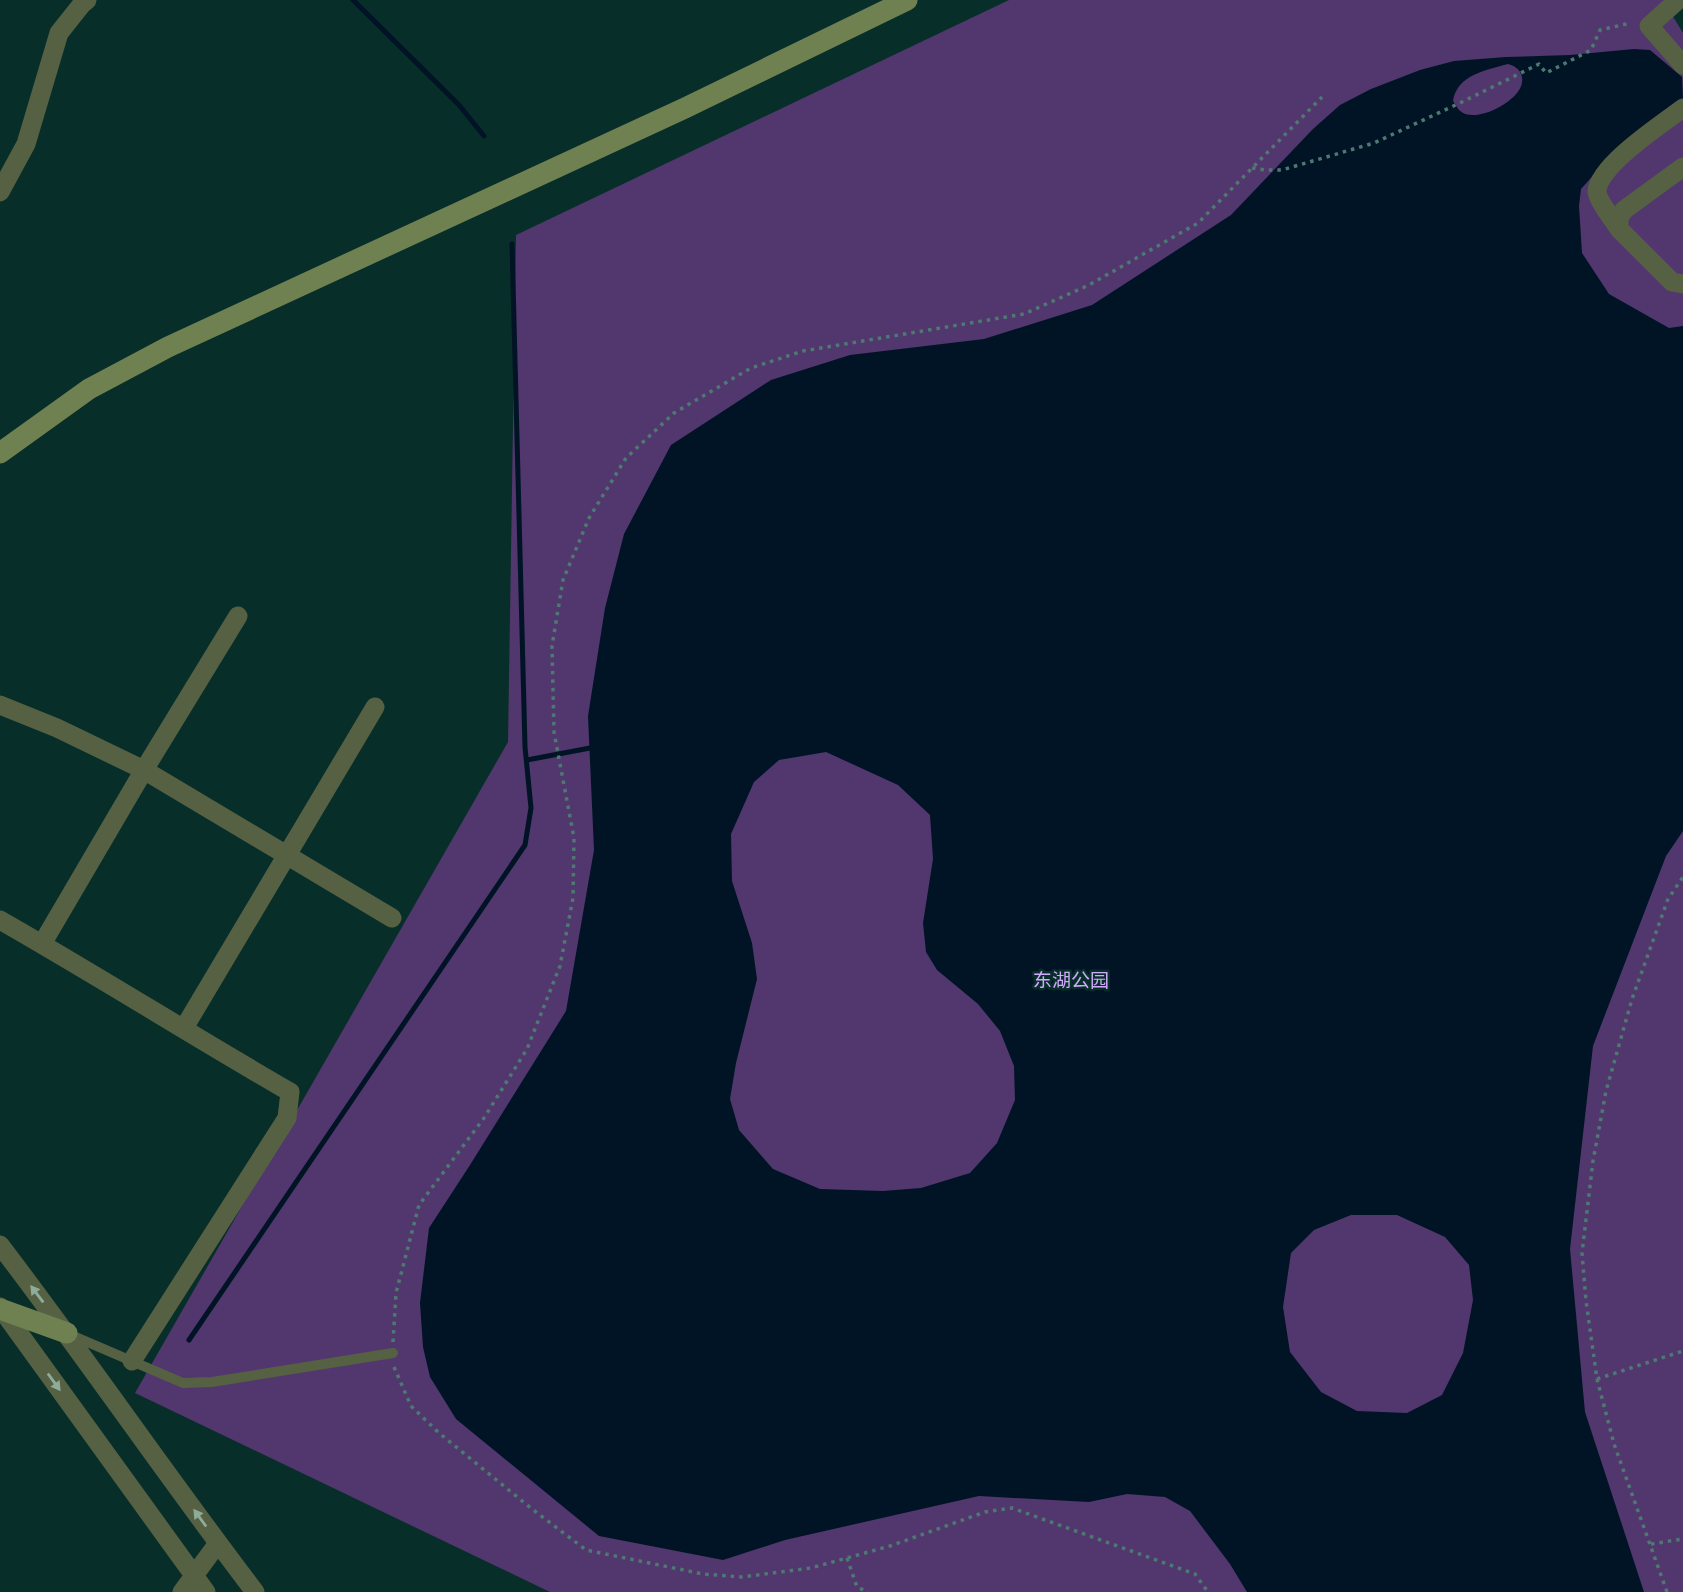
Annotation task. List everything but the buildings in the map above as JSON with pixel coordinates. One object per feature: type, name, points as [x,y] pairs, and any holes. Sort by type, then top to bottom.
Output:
[{"type":"main road","points":[[0,453],[89,389],[168,346],[685,108],[906,0]]},
{"type":"main road","points":[[1,1309],[67,1333]]},
{"type":"street","points":[[0,192],[26,144],[59,33],[87,0]]},
{"type":"street","points":[[1678,0],[1649,26],[1683,65]]},
{"type":"street","points":[[1683,108],[1623,153],[1609,169],[1597,192],[1619,229],[1672,282],[1683,284]]},
{"type":"street","points":[[1619,229],[1619,218],[1625,210],[1683,167]]},
{"type":"street","points":[[42,944],[238,616]]},
{"type":"street","points":[[0,705],[57,728],[144,770],[392,918]]},
{"type":"street","points":[[184,1028],[375,707]]},
{"type":"street","points":[[0,920],[290,1092],[287,1118],[132,1361]]},
{"type":"street","points":[[0,1245],[256,1592]]},
{"type":"street","points":[[1,1309],[206,1592]]},
{"type":"street","points":[[182,1592],[218,1543]]},
{"type":"lane","points":[[67,1333],[183,1383],[212,1382],[393,1353]]},
{"type":"path","points":[[1252,168],[1282,170],[1374,143],[1539,64],[1546,73],[1591,50],[1600,30],[1636,21],[1649,26]]},
{"type":"path","points":[[1208,1592],[1195,1574],[1013,1508],[985,1512],[891,1546],[811,1568],[742,1577],[703,1574],[586,1550],[532,1510],[439,1433],[411,1406],[394,1368],[392,1335],[396,1293],[419,1205],[484,1118],[527,1049],[560,966],[573,898],[574,838],[554,732],[552,646],[563,580],[589,519],[626,458],[674,413],[751,368],[803,351],[1024,314],[1089,285],[1198,223],[1322,97]]},
{"type":"path","points":[[1667,1592],[1614,1444],[1597,1379],[1582,1253],[1593,1161],[1606,1090],[1632,999],[1668,900],[1683,877]]},
{"type":"path","points":[[1597,1379],[1683,1351]]},
{"type":"path","points":[[1651,1544],[1683,1539]]},
{"type":"path","points":[[847,1558],[858,1587],[868,1592]]},
{"type":"green space","name":"东湖公园","points":[[1009,0],[1663,0],[1683,33],[1683,1592],[550,1592],[135,1393],[508,742],[516,235]]},
{"type":"water","name":"东湖公园","points":[[1650,50],[1682,77],[1683,99],[1598,170],[1581,189],[1579,206],[1582,253],[1609,294],[1669,328],[1683,326],[1683,831],[1666,856],[1593,1046],[1570,1249],[1585,1412],[1644,1592],[1247,1592],[1230,1564],[1190,1511],[1165,1497],[1127,1494],[1089,1502],[979,1496],[785,1540],[723,1560],[599,1536],[456,1419],[430,1377],[423,1347],[420,1303],[429,1228],[566,1011],[594,850],[588,716],[605,608],[624,534],[671,445],[771,380],[850,355],[984,339],[1092,305],[1231,215],[1313,129],[1340,105],[1371,89],[1420,70],[1454,61]],"holes":[[[1508,64],[1517,68],[1522,75],[1522,84],[1512,98],[1490,112],[1473,115],[1459,110],[1453,101],[1460,85],[1466,79]],[[826,752],[898,785],[930,815],[933,859],[923,923],[926,952],[937,970],[978,1004],[1000,1031],[1014,1066],[1015,1100],[997,1143],[970,1173],[921,1188],[883,1191],[820,1189],[773,1169],[739,1130],[730,1099],[757,979],[752,943],[732,881],[731,834],[754,782],[779,760]],[[1351,1215],[1397,1215],[1445,1237],[1469,1265],[1473,1300],[1463,1353],[1442,1395],[1407,1413],[1357,1411],[1321,1392],[1290,1352],[1283,1307],[1291,1253],[1314,1230]]]},
{"type":"waterway","points":[[353,0],[459,105],[484,136]]},
{"type":"waterway","points":[[189,1340],[525,845],[531,808],[525,747],[512,244]]},
{"type":"waterway","points":[[527,760],[590,748]]}]
